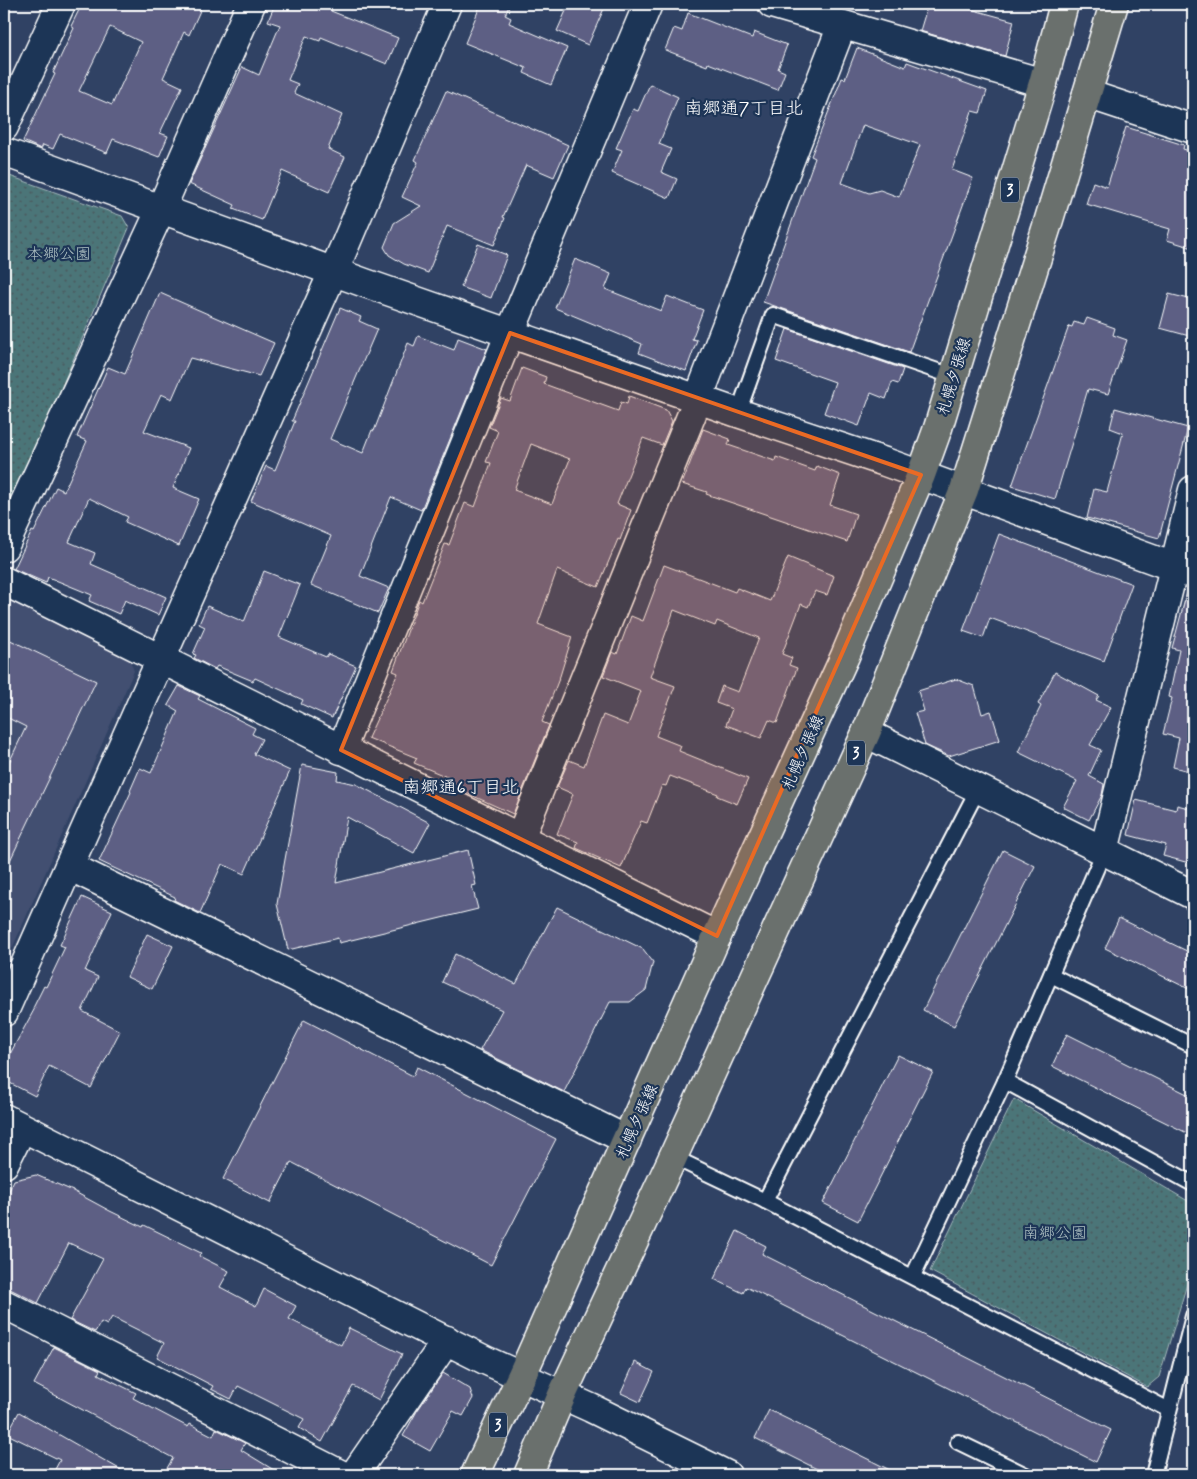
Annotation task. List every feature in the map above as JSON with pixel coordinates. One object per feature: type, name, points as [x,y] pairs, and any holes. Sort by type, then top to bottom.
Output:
[{"type":"main road","name":"札幌夕張線","points":[[475,1475],[522,1375],[717,936],[845,656],[922,476],[1043,83],[1064,4]]},
{"type":"main road","name":"3","points":[[528,1475],[562,1395],[673,1157],[866,733],[964,490],[1114,4]]},
{"type":"street","points":[[4,127],[61,4]]},
{"type":"street","points":[[4,547],[161,209],[251,4]]},
{"type":"street","points":[[4,1012],[333,272],[447,4]]},
{"type":"street","points":[[341,750],[510,333],[648,4]]},
{"type":"street","points":[[772,4],[1043,83]]},
{"type":"street","points":[[520,838],[698,399],[842,25]]},
{"type":"street","points":[[1087,94],[1193,129]]},
{"type":"street","points":[[4,152],[333,272],[964,490],[1183,571]]},
{"type":"street","points":[[1104,851],[1183,571],[1193,490]]},
{"type":"street","points":[[4,581],[717,936]]},
{"type":"street","points":[[866,733],[1193,895]]},
{"type":"street","points":[[69,866],[628,1140]]},
{"type":"street","points":[[4,1164],[13,1123],[485,1360],[522,1375],[727,1475]]},
{"type":"street","points":[[4,1304],[342,1475]]},
{"type":"street","points":[[354,1475],[447,1340]]},
{"type":"lane","points":[[738,413],[772,315],[952,376]]},
{"type":"lane","points":[[766,1201],[978,789]]},
{"type":"lane","points":[[913,1276],[1005,1081],[1104,851]]},
{"type":"lane","points":[[1051,975],[1193,1046]]},
{"type":"lane","points":[[1005,1081],[1193,1184]]},
{"type":"lane","points":[[673,1157],[766,1201],[1169,1410]]},
{"type":"lane","points":[[1152,1475],[1193,1316]]},
{"type":"lane","points":[[958,1442],[1026,1475]]},
{"type":"highlighted area","points":[[510,333],[921,475],[717,936],[341,750]]},
{"type":"shaded area","points":[[4,592],[128,655],[134,671],[4,967]]},
{"type":"green space","name":"本郷公園","points":[[4,174],[122,216],[129,228],[4,523]]},
{"type":"green space","name":"南郷公園","points":[[1014,1099],[1193,1204],[1193,1264],[1159,1377],[1147,1387],[930,1271]]},
{"type":"building","points":[[82,4],[203,4],[189,35],[184,32],[163,78],[182,87],[160,133],[168,136],[159,157],[113,139],[107,153],[60,134],[53,149],[43,145],[41,149],[23,141],[55,74],[53,73],[74,28],[71,26]],"holes":[[[110,27],[141,42],[112,105],[79,91]]]},
{"type":"building","points":[[275,4],[334,4],[331,11],[398,38],[387,64],[321,37],[320,41],[306,36],[288,80],[298,84],[294,93],[342,115],[328,149],[345,157],[329,192],[282,171],[262,220],[233,209],[235,205],[189,184],[242,67],[259,75],[280,25],[268,21]]},
{"type":"building","points":[[481,4],[510,4],[505,15],[511,18],[509,23],[567,48],[551,85],[524,73],[526,68],[465,43]]},
{"type":"building","points":[[569,4],[606,4],[588,45],[557,31]]},
{"type":"building","points":[[928,4],[952,4],[1014,21],[1005,56],[920,31]]},
{"type":"building","points":[[688,13],[752,38],[754,32],[787,45],[778,69],[785,72],[778,90],[708,63],[707,66],[665,50],[674,28],[682,31]]},
{"type":"building","points":[[857,48],[905,67],[907,62],[987,91],[980,113],[972,111],[952,170],[973,178],[909,352],[763,302],[815,158],[811,156],[842,78],[845,79]],"holes":[[[863,125],[920,145],[899,197],[880,190],[869,193],[842,183]]]},
{"type":"building","points":[[650,84],[678,97],[659,144],[671,149],[661,172],[677,179],[669,198],[612,173],[622,150],[616,148],[633,109],[638,111]]},
{"type":"building","points":[[446,91],[568,145],[554,177],[526,165],[503,217],[505,218],[494,245],[447,226],[428,273],[404,264],[389,255],[384,247],[394,223],[421,206],[402,197],[418,162],[415,160]]},
{"type":"building","points":[[1126,127],[1184,145],[1183,149],[1193,152],[1193,248],[1167,240],[1170,229],[1086,204],[1093,182],[1107,187]]},
{"type":"building","points":[[478,244],[507,255],[491,298],[461,287]]},
{"type":"building","points":[[575,259],[611,274],[605,289],[661,311],[667,296],[703,310],[692,339],[697,340],[686,371],[639,353],[642,344],[555,308]]},
{"type":"building","points":[[160,293],[274,343],[259,376],[190,358],[172,399],[161,394],[144,431],[189,448],[173,488],[199,499],[179,546],[125,522],[128,517],[89,498],[69,542],[95,553],[91,564],[166,597],[158,615],[125,600],[119,614],[89,601],[92,595],[48,577],[46,583],[14,569],[56,487],[64,491],[87,441],[77,437],[108,367],[125,374]]},
{"type":"building","points":[[1169,294],[1193,300],[1193,337],[1160,328]]},
{"type":"building","points":[[340,308],[361,317],[359,321],[377,329],[330,439],[363,453],[372,430],[374,431],[408,343],[414,346],[418,336],[454,350],[458,338],[487,349],[421,510],[391,497],[360,576],[389,588],[378,613],[311,585],[331,536],[251,501],[266,466],[275,470],[295,421],[292,421]]},
{"type":"building","points":[[1087,318],[1115,328],[1113,335],[1127,340],[1108,394],[1088,389],[1055,499],[1012,486],[1069,326],[1072,327],[1074,322],[1084,325]]},
{"type":"building","points":[[787,329],[903,369],[898,384],[892,382],[886,399],[871,393],[859,426],[824,413],[835,382],[776,361]]},
{"type":"building","points":[[522,368],[546,377],[544,384],[618,411],[621,402],[627,404],[629,396],[666,410],[672,421],[662,445],[643,438],[617,504],[631,510],[620,540],[618,539],[598,587],[557,570],[538,624],[572,637],[560,676],[542,722],[549,725],[513,814],[449,785],[452,779],[414,763],[417,758],[368,738],[398,673],[393,671],[419,600],[422,602],[445,544],[449,545],[465,503],[475,507],[491,463],[486,462],[498,431],[489,427],[501,398],[510,401]],"holes":[[[531,444],[570,459],[552,504],[514,490]]]},
{"type":"building","points":[[1115,408],[1188,428],[1159,538],[1087,518],[1094,489],[1107,492],[1123,433],[1110,428]]},
{"type":"building","points":[[703,429],[730,439],[728,445],[775,461],[776,457],[815,471],[817,466],[840,475],[830,505],[856,514],[847,542],[682,484]]},
{"type":"building","points":[[999,534],[1132,584],[1104,661],[990,618],[983,638],[963,631]]},
{"type":"building","points":[[788,557],[834,576],[827,595],[815,591],[808,607],[801,604],[782,654],[792,658],[789,665],[797,668],[777,723],[769,720],[761,738],[726,725],[732,709],[716,703],[722,686],[738,692],[759,638],[717,621],[715,626],[674,610],[650,677],[675,686],[656,736],[681,746],[679,751],[748,779],[737,804],[717,796],[718,794],[670,776],[666,786],[662,785],[647,823],[641,821],[621,868],[576,848],[578,842],[557,834],[573,794],[557,787],[569,760],[584,766],[603,715],[628,725],[641,691],[603,676],[612,652],[617,654],[631,616],[643,621],[664,565],[735,592],[737,588],[770,601]]},
{"type":"building","points":[[264,571],[300,585],[279,637],[326,657],[328,654],[356,666],[332,718],[301,704],[303,700],[255,678],[253,681],[217,666],[215,669],[194,658],[196,655],[193,654],[205,627],[199,624],[207,606],[244,622]]},
{"type":"building","points":[[1187,592],[1193,593],[1193,772],[1173,767],[1179,738],[1163,734],[1172,698],[1169,697],[1179,650],[1172,648]]},
{"type":"building","points":[[4,637],[96,681],[4,873],[4,773],[26,727],[4,716]]},
{"type":"building","points":[[1055,672],[1099,696],[1096,700],[1111,707],[1090,745],[1101,750],[1089,776],[1104,784],[1102,795],[1089,820],[1063,807],[1077,781],[1018,752],[1041,706],[1038,704]]},
{"type":"building","points":[[956,679],[974,686],[982,714],[991,711],[1000,740],[949,756],[925,745],[915,713],[924,711],[918,691]]},
{"type":"building","points":[[179,686],[200,696],[198,699],[255,728],[252,734],[262,739],[254,754],[290,771],[244,874],[222,864],[200,913],[174,900],[175,897],[99,861],[140,768],[151,773],[178,711],[168,705]]},
{"type":"building","points":[[302,765],[338,772],[337,780],[356,784],[430,823],[414,853],[347,817],[336,883],[468,850],[476,885],[472,886],[478,909],[339,943],[338,938],[288,950],[277,904]]},
{"type":"building","points":[[1136,800],[1176,810],[1177,805],[1193,809],[1193,864],[1163,856],[1166,845],[1128,835]]},
{"type":"building","points":[[1003,850],[1035,866],[954,1026],[923,1010]]},
{"type":"building","points":[[82,897],[112,911],[85,971],[98,977],[82,1011],[120,1031],[91,1088],[49,1066],[35,1096],[4,1080],[4,1069],[65,947],[60,945]]},
{"type":"building","points":[[557,907],[643,949],[653,962],[646,990],[630,1002],[610,1002],[564,1092],[480,1050],[502,1010],[442,982],[455,954],[516,984]]},
{"type":"building","points":[[1119,918],[1193,954],[1193,991],[1105,948]]},
{"type":"building","points":[[147,934],[173,946],[152,989],[127,977]]},
{"type":"building","points":[[304,1020],[413,1076],[417,1067],[556,1139],[491,1265],[291,1162],[270,1203],[223,1179]]},
{"type":"building","points":[[1067,1034],[1193,1097],[1193,1136],[1052,1066]]},
{"type":"building","points":[[898,1055],[933,1072],[858,1221],[823,1203]]},
{"type":"building","points":[[36,1175],[201,1253],[199,1256],[229,1271],[220,1287],[256,1306],[264,1289],[296,1306],[289,1319],[341,1345],[349,1328],[402,1354],[379,1400],[353,1386],[322,1442],[299,1428],[304,1419],[238,1386],[231,1399],[211,1389],[213,1386],[157,1357],[164,1343],[112,1317],[107,1325],[101,1322],[95,1332],[70,1320],[103,1259],[69,1243],[38,1303],[4,1286],[4,1202],[14,1180]]},
{"type":"building","points":[[737,1231],[766,1246],[762,1254],[1111,1430],[1096,1462],[746,1287],[743,1293],[714,1279]]},
{"type":"building","points":[[54,1347],[100,1370],[98,1374],[136,1393],[133,1398],[188,1427],[190,1424],[213,1436],[216,1429],[245,1443],[241,1450],[282,1475],[163,1475],[173,1458],[34,1384]]},
{"type":"building","points":[[635,1362],[654,1372],[640,1402],[621,1393]]},
{"type":"building","points":[[443,1373],[470,1389],[473,1398],[463,1416],[453,1411],[430,1451],[403,1436],[417,1411]]},
{"type":"building","points":[[769,1410],[900,1475],[829,1475],[755,1438]]},
{"type":"building","points":[[19,1412],[130,1475],[52,1475],[60,1460],[7,1434]]},
{"type":"district","name":"南郷通7丁目北","points":[[744,108]]},
{"type":"district","name":"南郷通6丁目北","points":[[461,787]]}]
